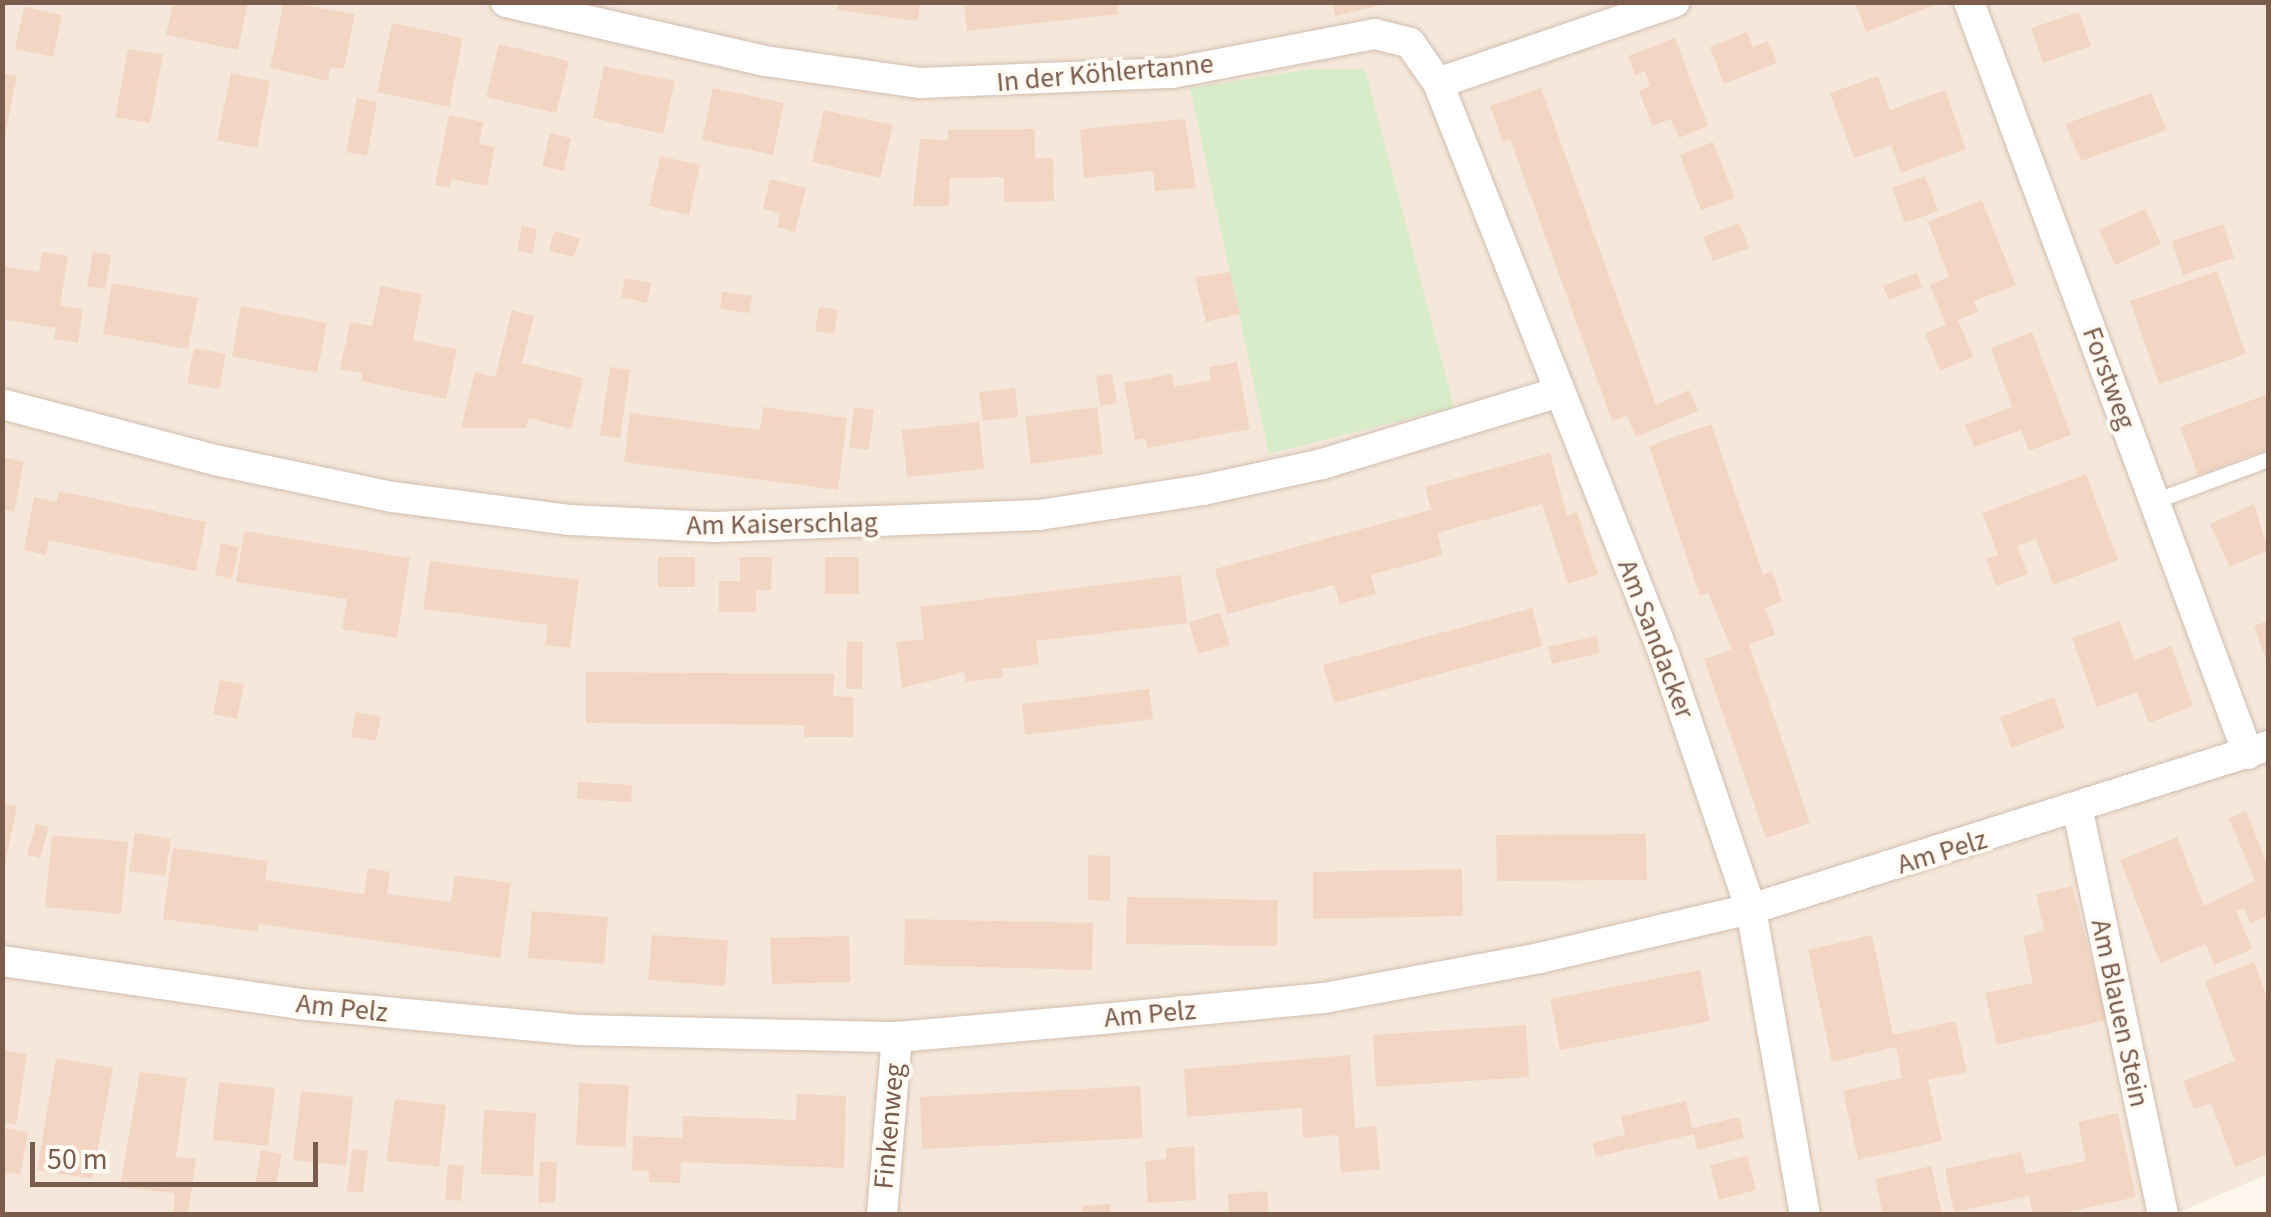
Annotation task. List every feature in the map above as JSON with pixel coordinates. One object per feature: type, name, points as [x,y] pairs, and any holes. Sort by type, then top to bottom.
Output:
[{"type":"street","name":"In der Köhlertanne","points":[[506,2],[765,61],[920,84],[1172,73],[1375,34],[1410,43],[1438,83]]},
{"type":"street","points":[[1438,83],[1675,2]]},
{"type":"street","name":"Forstweg","points":[[1969,2],[2154,501],[2258,750]]},
{"type":"street","name":"Am Sandacker","points":[[1438,83],[1664,654],[1752,909],[1804,1214]]},
{"type":"street","name":"Am Kaiserschlag","points":[[2,404],[220,461],[393,497],[571,520],[714,527],[1039,515],[1185,493],[1322,464],[1560,392]]},
{"type":"street","name":"Am Pelz","points":[[2,961],[473,1022],[896,1037],[1324,998],[1540,958],[1752,909],[2078,811],[2258,750]]},
{"type":"street","name":"Am Blauen Stein","points":[[2078,811],[2163,1214]]},
{"type":"street","name":"Finkenweg","points":[[882,1214],[896,1037]]},
{"type":"lane","points":[[2154,501],[2268,459]]},
{"type":"shaded area","points":[[2,3],[2268,3],[2268,1174],[2175,1214],[3,1214]]},
{"type":"green space","points":[[1311,69],[1365,69],[1454,407],[1269,454],[1190,88]]},
{"type":"building","points":[[173,2],[248,2],[238,50],[166,35]]},
{"type":"building","points":[[284,2],[355,14],[344,69],[330,67],[328,81],[270,68]]},
{"type":"building","points":[[838,2],[920,2],[918,21],[837,10]]},
{"type":"building","points":[[964,2],[1117,2],[1118,14],[967,31]]},
{"type":"building","points":[[1332,2],[1385,2],[1385,4],[1335,16]]},
{"type":"building","points":[[1855,2],[1934,2],[1935,5],[1866,32]]},
{"type":"building","points":[[24,7],[62,15],[53,57],[15,49]]},
{"type":"building","points":[[2079,12],[2091,46],[2043,63],[2031,28]]},
{"type":"building","points":[[392,23],[463,38],[449,107],[377,92]]},
{"type":"building","points":[[1747,32],[1753,47],[1768,41],[1777,63],[1724,84],[1710,47]]},
{"type":"building","points":[[1675,38],[1708,126],[1679,138],[1671,119],[1652,126],[1639,91],[1650,86],[1645,71],[1635,75],[1628,56]]},
{"type":"building","points":[[499,44],[569,61],[556,113],[486,97]]},
{"type":"building","points":[[128,49],[163,55],[150,123],[115,117]]},
{"type":"building","points":[[604,66],[675,81],[663,134],[593,118]]},
{"type":"building","points":[[2,73],[17,76],[4,141],[2,141]]},
{"type":"building","points":[[231,73],[270,81],[257,148],[217,140]]},
{"type":"building","points":[[1878,76],[1890,110],[1945,90],[1966,149],[1901,173],[1891,145],[1854,158],[1830,93]]},
{"type":"building","points":[[713,88],[784,103],[773,155],[702,140]]},
{"type":"building","points":[[1541,88],[1656,405],[1689,390],[1698,411],[1636,437],[1627,416],[1612,421],[1510,139],[1503,142],[1490,106]]},
{"type":"building","points":[[2151,93],[2167,130],[2081,161],[2065,124]]},
{"type":"building","points":[[357,98],[377,102],[367,156],[346,152]]},
{"type":"building","points":[[824,110],[893,125],[880,178],[812,162]]},
{"type":"building","points":[[449,115],[483,122],[479,144],[495,147],[487,186],[452,179],[450,188],[435,185]]},
{"type":"building","points":[[1185,119],[1196,188],[1155,191],[1153,171],[1084,178],[1080,129]]},
{"type":"building","points":[[1035,129],[1035,158],[1053,158],[1054,201],[1004,202],[1004,177],[950,178],[949,206],[913,206],[920,139],[948,140],[948,130]]},
{"type":"building","points":[[550,133],[571,138],[564,171],[542,166]]},
{"type":"building","points":[[1713,142],[1735,198],[1701,210],[1680,155]]},
{"type":"building","points":[[660,156],[700,165],[689,215],[649,206]]},
{"type":"building","points":[[1925,176],[1938,211],[1905,223],[1892,188]]},
{"type":"building","points":[[770,179],[806,188],[795,232],[777,227],[780,213],[763,209]]},
{"type":"building","points":[[1982,200],[2016,285],[1974,301],[1978,312],[1958,320],[1973,357],[1940,371],[1925,333],[1946,325],[1930,285],[1949,277],[1928,222]]},
{"type":"building","points":[[2145,209],[2161,244],[2115,265],[2099,230]]},
{"type":"building","points":[[1739,223],[1749,248],[1713,261],[1703,237]]},
{"type":"building","points":[[2223,224],[2234,258],[2183,275],[2172,241]]},
{"type":"building","points":[[522,226],[537,229],[533,254],[517,251]]},
{"type":"building","points":[[554,231],[580,238],[574,257],[549,251]]},
{"type":"building","points":[[42,252],[68,256],[60,305],[83,309],[78,343],[54,339],[56,328],[2,319],[2,266],[39,272]]},
{"type":"building","points":[[93,252],[111,255],[105,289],[87,286]]},
{"type":"building","points":[[2217,271],[2246,354],[2159,384],[2130,301]]},
{"type":"building","points":[[1230,272],[1240,314],[1206,322],[1195,277]]},
{"type":"building","points":[[1917,273],[1922,287],[1889,300],[1883,286]]},
{"type":"building","points":[[625,278],[651,283],[647,303],[621,297]]},
{"type":"building","points":[[112,283],[198,298],[188,349],[103,334]]},
{"type":"building","points":[[381,286],[422,294],[413,340],[457,349],[446,399],[361,381],[363,373],[340,369],[350,322],[372,326]]},
{"type":"building","points":[[722,292],[752,296],[749,313],[720,309]]},
{"type":"building","points":[[241,306],[327,323],[317,373],[232,356]]},
{"type":"building","points":[[819,307],[838,310],[834,334],[815,331]]},
{"type":"building","points":[[512,310],[534,316],[522,363],[583,378],[571,429],[529,418],[526,428],[461,428],[475,372],[495,377]]},
{"type":"building","points":[[2032,332],[2071,435],[2029,451],[2021,430],[1974,447],[1965,425],[2012,407],[1991,348]]},
{"type":"building","points":[[194,348],[226,354],[219,389],[187,383]]},
{"type":"building","points":[[1237,362],[1250,429],[1147,448],[1145,438],[1135,440],[1124,383],[1172,374],[1174,387],[1211,380],[1209,367]]},
{"type":"building","points":[[610,367],[630,370],[620,438],[600,435]]},
{"type":"building","points":[[1112,374],[1117,403],[1100,406],[1096,376]]},
{"type":"building","points":[[1015,388],[1018,417],[983,421],[979,392]]},
{"type":"building","points":[[2268,394],[2268,449],[2198,475],[2180,427]]},
{"type":"building","points":[[763,407],[847,418],[838,490],[624,462],[630,413],[760,430]]},
{"type":"building","points":[[854,407],[874,410],[869,450],[849,447]]},
{"type":"building","points":[[1097,407],[1103,454],[1031,464],[1025,417]]},
{"type":"building","points":[[979,422],[984,469],[907,477],[902,430]]},
{"type":"building","points":[[1711,424],[1763,574],[1772,571],[1782,602],[1765,608],[1775,635],[1749,644],[1810,823],[1766,838],[1704,659],[1732,650],[1708,593],[1700,596],[1649,446]]},
{"type":"building","points":[[1550,453],[1567,516],[1577,512],[1598,574],[1568,584],[1542,504],[1437,533],[1443,555],[1371,575],[1376,594],[1340,604],[1334,585],[1227,614],[1215,569],[1431,510],[1425,487]]},
{"type":"building","points":[[2,457],[24,462],[14,512],[2,509]]},
{"type":"building","points":[[2086,474],[2118,560],[2053,585],[2036,539],[2017,546],[2028,574],[1996,586],[1986,559],[1998,555],[1982,513]]},
{"type":"building","points":[[59,491],[206,522],[196,571],[49,540],[46,555],[24,550],[34,497],[57,502]]},
{"type":"building","points":[[2254,504],[2268,550],[2230,567],[2210,524]]},
{"type":"building","points":[[244,531],[410,558],[397,638],[342,629],[347,599],[236,582]]},
{"type":"building","points":[[221,543],[239,547],[232,579],[215,575]]},
{"type":"building","points":[[658,557],[695,557],[695,587],[658,587]]},
{"type":"building","points":[[740,557],[772,557],[771,590],[756,590],[756,612],[719,612],[719,581],[740,581]]},
{"type":"building","points":[[825,557],[859,557],[859,594],[825,594]]},
{"type":"building","points":[[430,561],[579,580],[570,648],[545,645],[548,625],[423,609]]},
{"type":"building","points":[[1181,575],[1187,623],[1036,641],[1039,664],[1002,669],[1003,677],[966,682],[964,672],[902,688],[896,642],[924,639],[920,607]]},
{"type":"building","points":[[1532,608],[1542,646],[1334,703],[1323,665]]},
{"type":"building","points":[[1220,613],[1230,645],[1198,654],[1189,622]]},
{"type":"building","points":[[2120,621],[2134,660],[2171,646],[2193,706],[2149,723],[2137,692],[2097,707],[2072,638]]},
{"type":"building","points":[[2268,621],[2268,666],[2254,626]]},
{"type":"building","points":[[1596,636],[1600,653],[1552,664],[1548,647]]},
{"type":"building","points":[[847,641],[863,642],[862,689],[846,689]]},
{"type":"building","points":[[586,672],[834,674],[833,696],[853,697],[853,737],[804,737],[804,725],[586,723]]},
{"type":"building","points":[[220,680],[244,684],[237,719],[213,714]]},
{"type":"building","points":[[1149,689],[1153,719],[1025,735],[1022,704]]},
{"type":"building","points":[[2054,697],[2065,728],[2011,748],[2000,717]]},
{"type":"building","points":[[356,712],[381,717],[376,741],[351,737]]},
{"type":"building","points":[[578,782],[632,785],[631,802],[577,799]]},
{"type":"building","points":[[2,803],[17,806],[4,869],[2,869]]},
{"type":"building","points":[[2246,811],[2268,867],[2268,916],[2250,924],[2244,908],[2236,911],[2252,949],[2214,965],[2206,944],[2160,963],[2120,860],[2177,837],[2204,906],[2255,881],[2229,818]]},
{"type":"building","points":[[36,824],[49,827],[40,858],[27,855]]},
{"type":"building","points":[[135,833],[171,839],[165,876],[129,871]]},
{"type":"building","points":[[1646,834],[1647,880],[1497,881],[1496,835]]},
{"type":"building","points":[[52,835],[128,842],[121,914],[45,907]]},
{"type":"building","points":[[173,848],[268,861],[265,880],[364,894],[368,868],[390,872],[387,894],[451,902],[455,875],[511,883],[500,958],[259,924],[258,932],[163,919]]},
{"type":"building","points":[[1088,855],[1110,856],[1110,901],[1088,900]]},
{"type":"building","points":[[1462,869],[1463,916],[1313,919],[1313,872]]},
{"type":"building","points":[[2072,886],[2107,1020],[1997,1045],[1985,993],[2033,983],[2023,936],[2044,931],[2036,894]]},
{"type":"building","points":[[1127,897],[1278,900],[1277,946],[1126,944]]},
{"type":"building","points":[[532,911],[608,917],[604,964],[528,958]]},
{"type":"building","points":[[905,919],[1093,923],[1092,970],[904,965]]},
{"type":"building","points":[[652,935],[728,940],[725,986],[648,980]]},
{"type":"building","points":[[1872,935],[1893,1035],[1955,1021],[1967,1072],[1928,1080],[1942,1141],[1858,1160],[1843,1091],[1902,1078],[1896,1047],[1832,1062],[1808,950]]},
{"type":"building","points":[[849,936],[850,982],[772,984],[770,938]]},
{"type":"building","points":[[2254,962],[2268,1000],[2268,1154],[2235,1167],[2211,1103],[2194,1109],[2183,1081],[2235,1061],[2205,981]]},
{"type":"building","points":[[1700,970],[1710,1021],[1560,1050],[1550,999]]},
{"type":"building","points":[[1526,1025],[1529,1077],[1376,1087],[1373,1035]]},
{"type":"building","points":[[2,1050],[27,1054],[16,1125],[2,1122]]},
{"type":"building","points":[[1350,1055],[1355,1128],[1376,1126],[1380,1169],[1341,1173],[1338,1135],[1303,1138],[1302,1108],[1187,1117],[1184,1069]]},
{"type":"building","points":[[56,1058],[113,1068],[92,1179],[37,1170]]},
{"type":"building","points":[[140,1072],[187,1078],[176,1157],[196,1159],[188,1214],[173,1214],[175,1193],[120,1187]]},
{"type":"building","points":[[219,1082],[275,1088],[268,1146],[213,1140]]},
{"type":"building","points":[[579,1083],[629,1085],[625,1147],[576,1145]]},
{"type":"building","points":[[1140,1086],[1143,1138],[922,1149],[920,1097]]},
{"type":"building","points":[[301,1091],[353,1097],[346,1166],[293,1160]]},
{"type":"building","points":[[797,1094],[846,1096],[844,1168],[681,1162],[680,1183],[649,1182],[649,1171],[632,1170],[633,1136],[682,1138],[683,1116],[796,1120]]},
{"type":"building","points":[[395,1099],[446,1105],[439,1167],[386,1161]]},
{"type":"building","points":[[1686,1101],[1692,1128],[1739,1117],[1744,1138],[1697,1150],[1694,1134],[1596,1157],[1592,1143],[1625,1135],[1621,1116]]},
{"type":"building","points":[[484,1110],[536,1113],[533,1176],[481,1174]]},
{"type":"building","points":[[2118,1113],[2136,1197],[2059,1214],[2033,1214],[2029,1196],[1954,1212],[1945,1169],[2021,1152],[2026,1174],[2086,1161],[2078,1122]]},
{"type":"building","points":[[6,1128],[28,1132],[20,1175],[2,1172]]},
{"type":"building","points":[[1194,1146],[1196,1200],[1148,1203],[1145,1161],[1166,1159],[1166,1148]]},
{"type":"building","points":[[352,1149],[368,1151],[363,1193],[347,1191]]},
{"type":"building","points":[[261,1150],[282,1154],[275,1188],[255,1184]]},
{"type":"building","points":[[1747,1156],[1756,1190],[1719,1200],[1710,1165]]},
{"type":"building","points":[[540,1161],[557,1162],[555,1203],[538,1202]]},
{"type":"building","points":[[448,1164],[464,1166],[461,1201],[445,1199]]},
{"type":"building","points":[[1931,1166],[1942,1214],[1883,1214],[1875,1179]]},
{"type":"building","points":[[1267,1191],[1269,1214],[1229,1214],[1228,1194]]},
{"type":"building","points":[[1110,1204],[1111,1214],[1083,1214],[1082,1206]]}]
